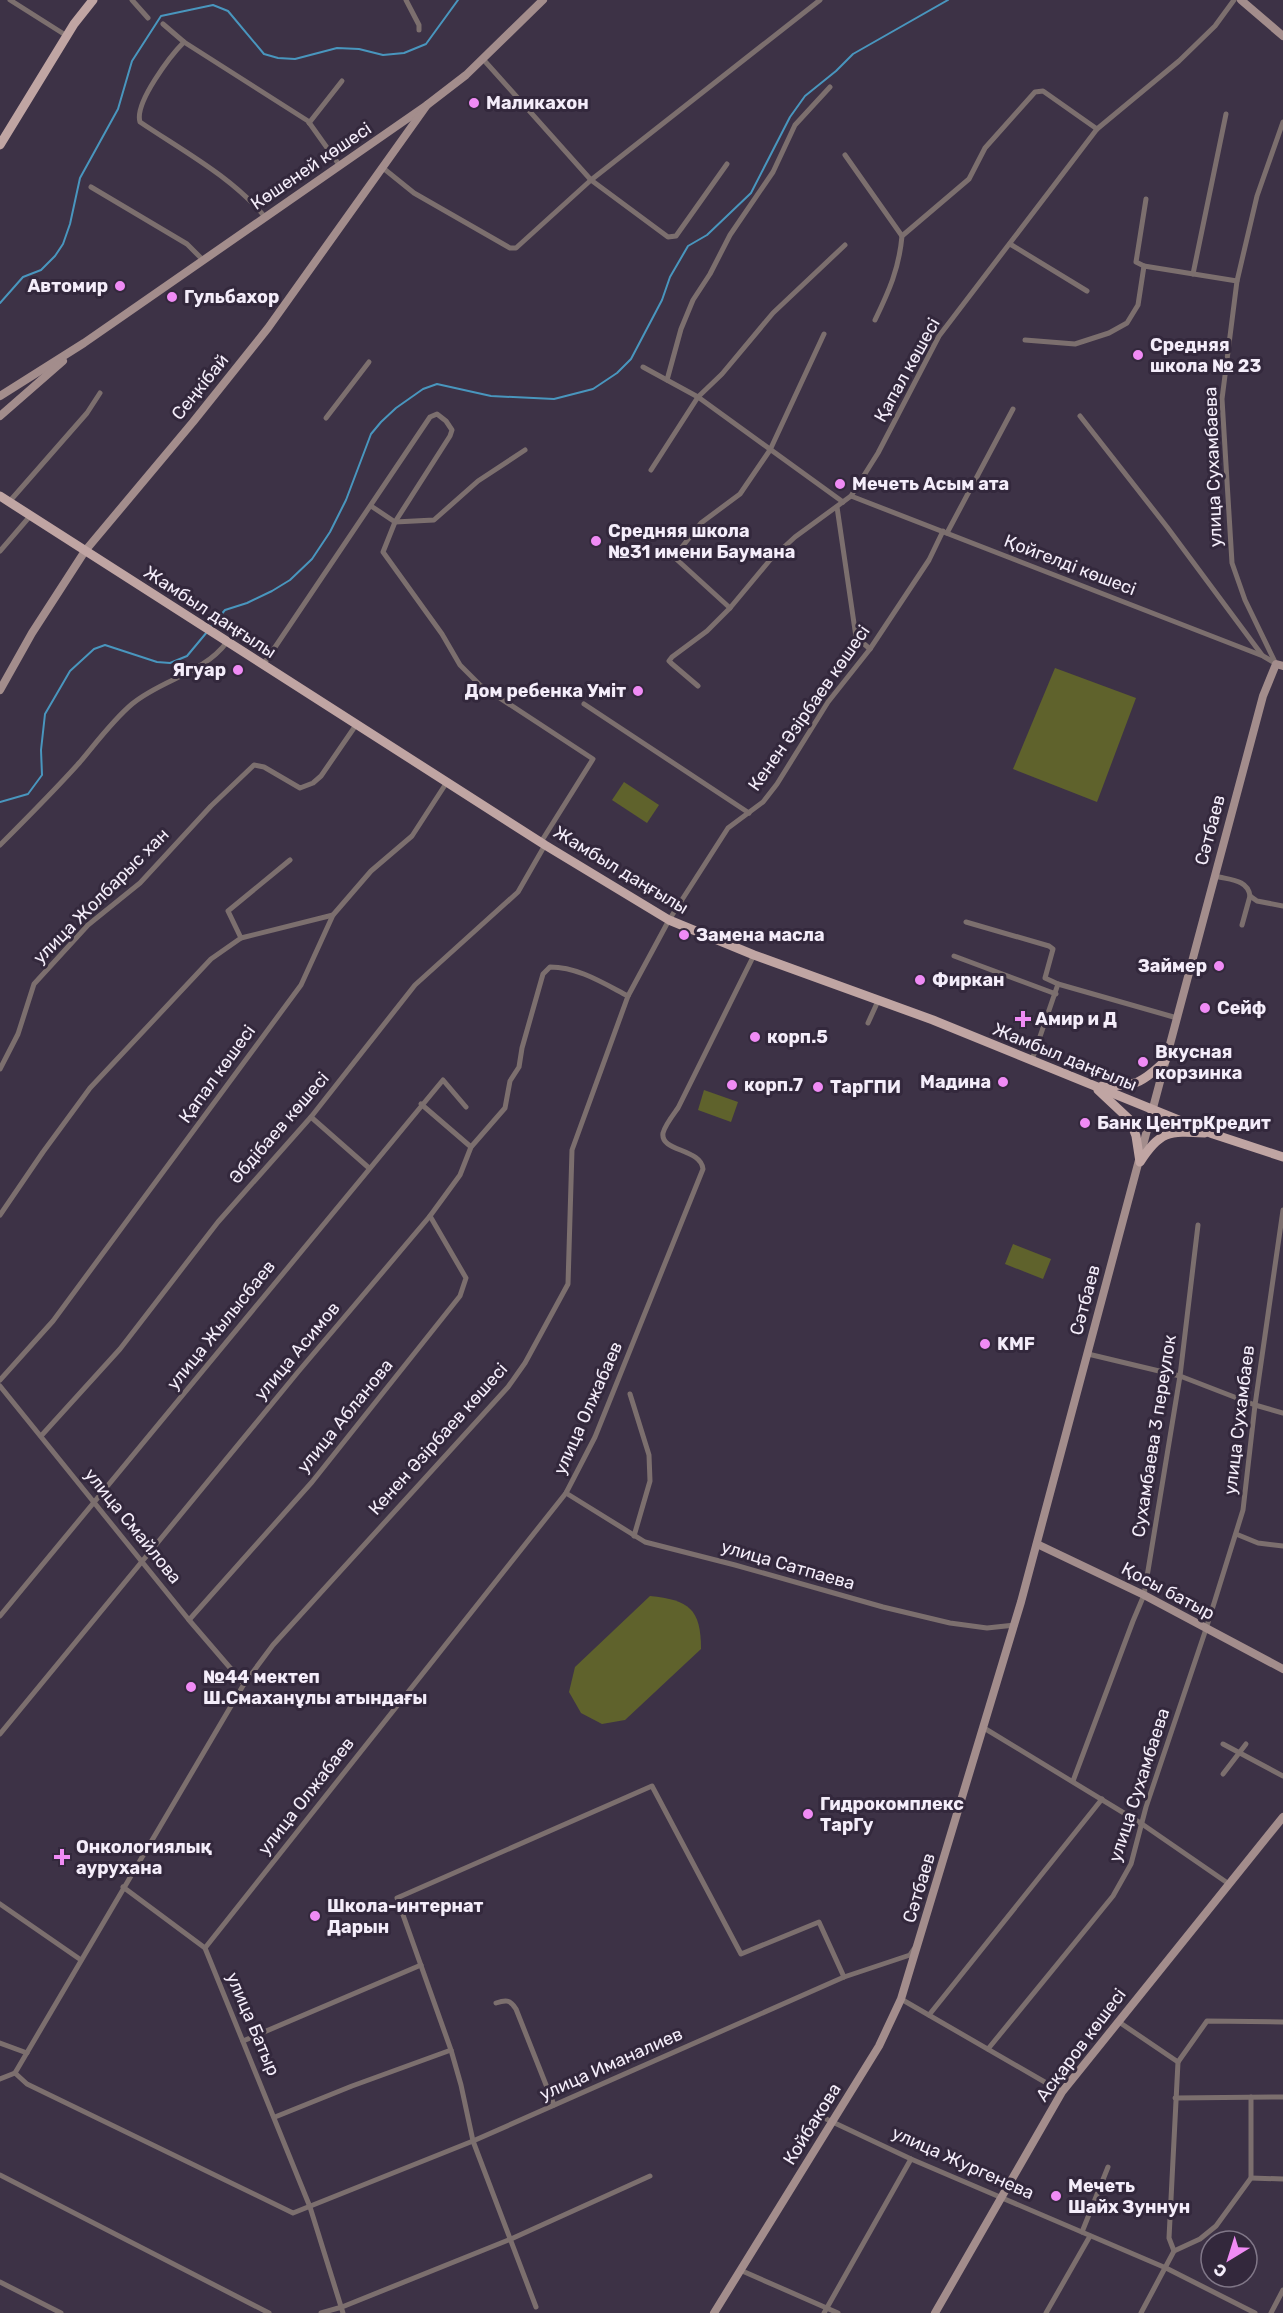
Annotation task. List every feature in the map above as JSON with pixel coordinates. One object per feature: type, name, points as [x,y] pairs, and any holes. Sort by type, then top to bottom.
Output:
[{"type":"main road","points":[[0,145],[67,36],[93,0]]},
{"type":"main road","name":"Жамбыл даңғылы","points":[[4,499],[543,844],[669,920],[754,955],[933,1020],[1213,1134],[1283,1157]]},
{"type":"main road","points":[[1094,1086],[1123,1086],[1141,1083],[1166,1060]]},
{"type":"main road","points":[[1094,1086],[1130,1120],[1136,1136],[1140,1162]]},
{"type":"main road","points":[[1140,1162],[1151,1145],[1162,1136],[1176,1132],[1213,1134]]},
{"type":"street","points":[[10,0],[67,36]]},
{"type":"street","points":[[132,0],[148,18]]},
{"type":"street","points":[[406,0],[419,25],[419,30]]},
{"type":"street","name":"Көшеней көшесі","points":[[0,396],[84,343],[427,105],[466,75],[543,0]]},
{"type":"street","points":[[383,168],[414,193],[510,248],[516,248],[591,180],[820,0]]},
{"type":"street","name":"Қапал көшесі","points":[[698,686],[669,661],[707,631],[730,608],[786,544],[851,496],[878,453],[939,336],[1097,129],[1179,61],[1215,26],[1234,0]]},
{"type":"street","points":[[1241,0],[1283,36]]},
{"type":"street","points":[[1248,7],[1256,0]]},
{"type":"street","points":[[163,24],[184,42],[309,123],[340,166]]},
{"type":"street","points":[[184,42],[169,57],[145,98],[139,112],[140,122],[183,149],[250,199],[265,218]]},
{"type":"street","points":[[482,58],[591,180],[662,234],[672,238],[676,236],[727,164]]},
{"type":"street","points":[[309,123],[342,81]]},
{"type":"street","points":[[667,380],[681,329],[693,300],[710,274],[730,235],[773,172],[795,125],[830,87]]},
{"type":"street","points":[[902,236],[969,179],[985,148],[1035,92],[1042,91],[1097,129]]},
{"type":"street","name":"Сеңкібай","points":[[0,690],[32,633],[85,551],[268,328],[427,105]]},
{"type":"street","points":[[1193,274],[1226,114]]},
{"type":"street","name":"улица Сухамбаева","points":[[1280,665],[1245,600],[1232,563],[1222,399],[1237,281],[1257,196],[1283,124]]},
{"type":"street","points":[[845,155],[902,236],[893,284],[875,320]]},
{"type":"street","points":[[91,187],[187,244],[203,260]]},
{"type":"street","points":[[1146,200],[1136,262],[1144,266],[1237,281]]},
{"type":"street","points":[[1010,244],[1088,291]]},
{"type":"street","points":[[651,470],[698,397],[722,374],[773,313],[845,245]]},
{"type":"street","points":[[1025,340],[1075,344],[1108,333],[1127,323],[1138,305],[1144,266]]},
{"type":"street","points":[[730,608],[674,557],[701,523],[740,494],[770,450],[824,334]]},
{"type":"street","name":"Көшеней көшесі","points":[[0,416],[84,343]]},
{"type":"street","points":[[326,418],[369,362]]},
{"type":"street","points":[[643,367],[698,397],[843,502]]},
{"type":"street","points":[[4,499],[87,413],[100,393]]},
{"type":"street","name":"Кенен Әзірбаев көшесі","points":[[15,2073],[244,1684],[273,1645],[508,1387],[525,1363],[568,1284],[572,1150],[628,996],[669,920],[728,828],[763,802],[777,784],[828,702],[870,649],[929,560],[1013,409]]},
{"type":"street","points":[[263,665],[430,417],[437,414],[452,430],[450,436],[395,522]]},
{"type":"street","points":[[1080,416],[1167,527],[1263,656]]},
{"type":"street","points":[[370,506],[395,522],[434,520],[478,481],[525,450]]},
{"type":"street","name":"Қойгелді көшесі","points":[[851,496],[1263,656],[1280,665]]},
{"type":"street","points":[[837,507],[856,637],[870,649]]},
{"type":"street","points":[[0,551],[31,515]]},
{"type":"street","name":"Әбдібаев көшесі","points":[[41,1436],[120,1349],[218,1222],[311,1117],[415,985],[518,892],[543,844],[593,759],[480,685],[460,665],[442,634],[383,552],[395,522]]},
{"type":"street","points":[[0,845],[69,774],[131,704],[159,686],[188,674],[212,658],[227,642]]},
{"type":"street","name":"Сәтбаев","points":[[920,1943],[1015,1625],[1263,696],[1280,665]]},
{"type":"street","points":[[584,704],[749,813]]},
{"type":"street","name":"улица Жолбарыс хан","points":[[0,1069],[18,1034],[34,984],[88,925],[140,883],[211,806],[254,765],[264,766],[300,788],[313,783],[321,776],[356,724]]},
{"type":"street","name":"Қапал көшесі","points":[[0,1380],[53,1321],[301,985],[333,915],[371,871],[412,836],[447,782]]},
{"type":"street","points":[[241,938],[228,911],[290,860]]},
{"type":"street","points":[[1215,876],[1244,884],[1257,902],[1283,906]]},
{"type":"street","points":[[1242,926],[1251,896]]},
{"type":"street","points":[[0,1215],[90,1088],[211,959],[241,938],[333,915]]},
{"type":"street","points":[[966,922],[1049,946],[1053,949],[1045,978],[1058,984],[1177,1018]]},
{"type":"street","name":"улица Олжабаев","points":[[205,1948],[566,1493],[595,1437],[703,1169],[698,1158],[666,1143],[663,1137],[664,1130],[678,1108],[754,955]]},
{"type":"street","points":[[954,956],[1056,994]]},
{"type":"street","name":"улица Асимов","points":[[0,1734],[297,1372],[430,1216],[460,1175],[471,1147],[505,1108],[510,1080],[519,1067],[522,1048],[543,974],[550,967],[563,967],[587,975],[628,996]]},
{"type":"street","points":[[1032,1062],[1058,984]]},
{"type":"street","points":[[868,1023],[878,1001]]},
{"type":"street","name":"улица Жылысбаев","points":[[0,1616],[443,1080],[466,1107]]},
{"type":"street","points":[[421,1104],[471,1147]]},
{"type":"street","points":[[311,1117],[369,1168]]},
{"type":"street","name":"улица Сухамбаев","points":[[1206,1629],[1243,1510],[1255,1405],[1283,1210]]},
{"type":"street","name":"улица Абланова","points":[[189,1620],[312,1482],[460,1296],[466,1278],[430,1216]]},
{"type":"street","name":"Сухамбаева 3 переулок","points":[[1073,1781],[1132,1621],[1144,1595],[1180,1376],[1198,1225]]},
{"type":"street","points":[[1088,1354],[1180,1376],[1255,1405],[1283,1413]]},
{"type":"street","name":"улица Смайлова","points":[[0,1386],[141,1562],[244,1684]]},
{"type":"street","points":[[630,1394],[650,1455],[650,1481],[634,1536]]},
{"type":"street","name":"улица Сатпаева","points":[[566,1493],[645,1542],[950,1623],[987,1628],[1015,1625]]},
{"type":"street","points":[[1236,1534],[1258,1543],[1283,1546]]},
{"type":"street","name":"Қосы батыр","points":[[1037,1544],[1144,1595],[1283,1670]]},
{"type":"street","name":"улица Сухамбаева","points":[[988,2049],[1119,1887],[1131,1864],[1206,1629]]},
{"type":"street","points":[[984,1728],[1142,1824],[1229,1884]]},
{"type":"street","points":[[1223,1744],[1283,1776]]},
{"type":"street","points":[[1223,1774],[1246,1744]]},
{"type":"street","points":[[537,2307],[473,2141],[451,2050],[397,1898],[652,1786],[741,1954],[819,1922],[844,1977]]},
{"type":"street","points":[[928,2015],[1102,1799]]},
{"type":"street","name":"Асқаров көшесі","points":[[935,2313],[1062,2092],[1283,1817]]},
{"type":"street","points":[[123,1887],[205,1948]]},
{"type":"street","points":[[0,1904],[81,1960]]},
{"type":"street","name":"улица Иманалиев","points":[[310,2207],[473,2141],[844,1977],[909,1955],[920,1943]]},
{"type":"street","name":"Койбакова","points":[[714,2313],[879,2046],[901,1999],[920,1943]]},
{"type":"street","name":"улица Батыр","points":[[205,1948],[310,2207],[342,2310]]},
{"type":"street","points":[[243,2041],[421,1965]]},
{"type":"street","points":[[901,1999],[1062,2092]]},
{"type":"street","points":[[496,2003],[506,2000],[516,2008],[554,2105]]},
{"type":"street","points":[[1174,2251],[1169,2238],[1178,2062],[1207,2021],[1283,2022]]},
{"type":"street","points":[[1119,2022],[1178,2062]]},
{"type":"street","points":[[0,2043],[27,2053]]},
{"type":"street","points":[[275,2118],[352,2086],[451,2050]]},
{"type":"street","points":[[0,2079],[15,2073],[27,2084],[293,2213],[310,2207]]},
{"type":"street","points":[[1141,2313],[1174,2251],[1200,2239],[1216,2226],[1251,2178],[1251,2097]]},
{"type":"street","points":[[1175,2098],[1283,2097]]},
{"type":"street","name":"улица Жургенева","points":[[822,2117],[1166,2268],[1255,2313]]},
{"type":"street","points":[[825,2311],[911,2158]]},
{"type":"street","points":[[1082,2232],[1108,2167]]},
{"type":"street","points":[[0,2175],[269,2313]]},
{"type":"street","points":[[321,2313],[342,2310],[511,2239],[650,2176]]},
{"type":"street","points":[[1251,2178],[1283,2178]]},
{"type":"street","points":[[1046,2313],[1090,2236]]},
{"type":"street","points":[[740,2270],[825,2311],[838,2313]]},
{"type":"street","points":[[0,2282],[61,2313]]},
{"type":"street","points":[[1271,2313],[1283,2290]]},
{"type":"green space","points":[[1055,668],[1136,698],[1097,802],[1013,769]]},
{"type":"green space","points":[[624,782],[659,805],[647,823],[612,800]]},
{"type":"green space","points":[[704,1090],[738,1102],[731,1122],[698,1110]]},
{"type":"green space","points":[[1013,1244],[1051,1259],[1043,1279],[1005,1264]]},
{"type":"green space","points":[[650,1596],[674,1600],[690,1609],[699,1624],[701,1649],[625,1720],[602,1724],[581,1713],[569,1692],[575,1667]]},
{"type":"waterway","points":[[0,303],[23,277],[41,270],[63,244],[80,178],[118,109],[132,61],[161,16],[213,5],[228,11],[264,54],[278,58],[295,59],[337,48],[359,49],[383,55],[404,53],[426,44],[458,0]]},
{"type":"waterway","points":[[210,628],[225,610],[272,591],[290,580],[312,559],[330,532],[346,500],[371,434],[396,408],[423,389],[437,384],[491,396],[554,399],[593,389],[617,373],[631,359],[662,300],[670,277],[688,246],[707,235],[751,193],[790,117],[805,96],[853,54],[948,0]]},
{"type":"waterway","points":[[0,802],[28,794],[42,775],[41,750],[45,714],[70,671],[94,649],[105,645],[157,662],[170,663],[187,656],[207,632]]},
{"type":"place","name":"Маликахон","points":[[474,103]]},
{"type":"place","name":"Автомир","points":[[120,286]]},
{"type":"place","name":"Гульбахор","points":[[172,297]]},
{"type":"place","name":"Средняя школа № 23","points":[[1138,355]]},
{"type":"place","name":"Мечеть Асым ата","points":[[840,484]]},
{"type":"place","name":"Средняя школа №31 имени Баумана","points":[[596,541]]},
{"type":"place","name":"Ягуар","points":[[238,670]]},
{"type":"place","name":"Дом ребенка Умiт","points":[[638,691]]},
{"type":"place","name":"Замена масла","points":[[684,935]]},
{"type":"place","name":"Займер","points":[[1219,966]]},
{"type":"place","name":"Фиркан","points":[[920,980]]},
{"type":"place","name":"Сейф","points":[[1205,1008]]},
{"type":"place","name":"Амир и Д","points":[[1023,1019]]},
{"type":"place","name":"корп.5","points":[[755,1037]]},
{"type":"place","name":"Вкусная корзинка","points":[[1143,1062]]},
{"type":"place","name":"Мадина","points":[[1003,1082]]},
{"type":"place","name":"корп.7","points":[[732,1085]]},
{"type":"place","name":"ТарГПИ","points":[[818,1087]]},
{"type":"place","name":"Банк ЦентрКредит","points":[[1085,1123]]},
{"type":"place","name":"KMF","points":[[985,1344]]},
{"type":"place","name":"№44 мектеп Ш.Смаханұлы атындағы","points":[[191,1687]]},
{"type":"place","name":"Гидрокомплекс ТарГу","points":[[808,1814]]},
{"type":"place","name":"Онкологиялық аурухана","points":[[62,1857]]},
{"type":"place","name":"Школа-интернат Дарын","points":[[315,1916]]},
{"type":"place","name":"Мечеть Шайх Зуннун","points":[[1056,2196]]}]
